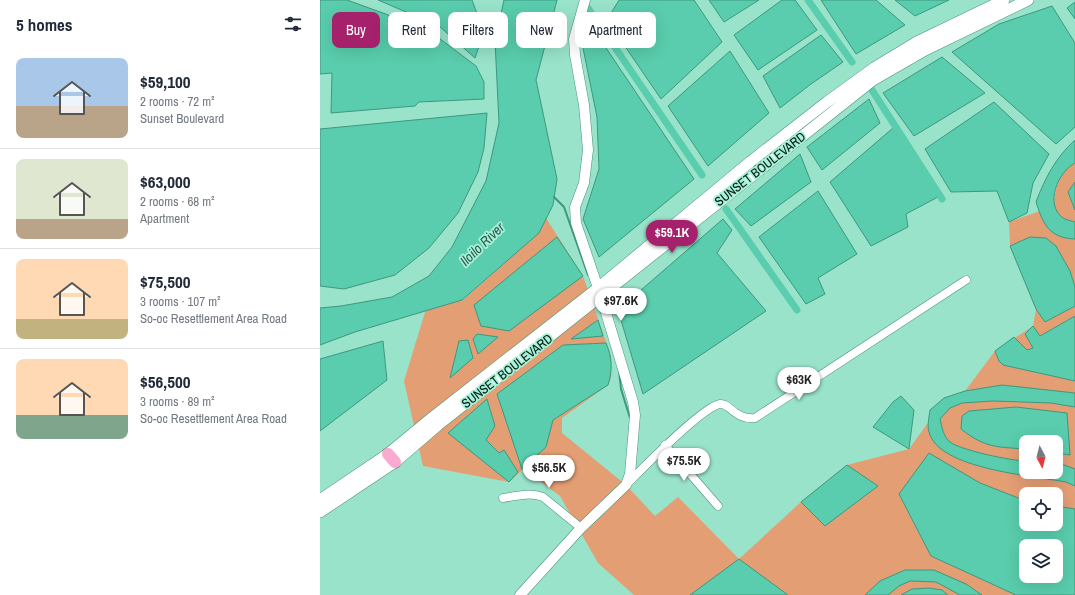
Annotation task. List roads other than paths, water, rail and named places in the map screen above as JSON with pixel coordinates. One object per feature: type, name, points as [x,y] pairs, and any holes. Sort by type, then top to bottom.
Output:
[{"type":"main road","name":"SUNSET BOULEVARD","points":[[320,512],[391,458],[438,425],[600,292],[756,157],[827,102],[874,68],[917,42],[1004,0]]},
{"type":"main road","name":"SUNSET BOULEVARD","points":[[600,292],[873,80],[925,50],[986,19],[1028,0]]},
{"type":"main road","name":"SUNSET BOULEVARD","points":[[320,500],[391,458]]},
{"type":"street","points":[[585,0],[574,39],[574,55],[584,105],[588,150],[584,183],[575,207],[576,223],[628,380],[635,415],[630,474],[626,485]]},
{"type":"street","points":[[520,595],[582,528],[665,445],[706,412],[719,404],[727,405],[741,417],[755,418],[966,280]]},
{"type":"street","points":[[665,445],[718,506]]},
{"type":"street","points":[[503,498],[533,494],[543,497],[582,528]]},
{"type":"water","points":[[320,0],[347,0],[388,15],[388,48],[440,48],[440,39],[448,45],[448,48],[452,48],[476,66],[484,82],[484,99],[419,102],[415,106],[331,113],[332,73],[320,74]]},
{"type":"water","points":[[378,0],[472,0],[476,12],[448,12],[448,34],[440,27],[440,12],[406,12]]},
{"type":"water","name":"Iloilo River","points":[[504,0],[557,0],[554,12],[516,12],[516,48],[544,48],[536,80],[557,179],[553,205],[539,233],[462,300],[355,332],[320,345],[320,308],[392,297],[429,276],[452,247],[486,181],[499,123],[495,48],[508,48],[508,12],[501,12]]},
{"type":"water","points":[[619,0],[694,0],[722,42],[661,99],[626,48],[656,48],[656,12],[612,12]]},
{"type":"water","points":[[709,0],[759,0],[724,22]]},
{"type":"water","points":[[782,0],[795,0],[817,30],[758,70],[734,35]]},
{"type":"water","points":[[821,0],[876,0],[905,25],[856,54]]},
{"type":"water","points":[[895,0],[949,0],[915,16]]},
{"type":"water","points":[[1075,2],[1075,19],[1067,8]]},
{"type":"water","points":[[1052,6],[1075,43],[1075,127],[1056,144],[952,52],[999,24]]},
{"type":"water","points":[[821,35],[843,62],[780,108],[763,76]]},
{"type":"water","points":[[464,48],[478,48],[475,58]]},
{"type":"water","points":[[583,48],[606,48],[694,179],[599,257],[583,219],[599,169],[597,117]]},
{"type":"water","points":[[730,51],[769,113],[708,166],[668,106]]},
{"type":"water","points":[[942,57],[985,93],[914,136],[883,93]]},
{"type":"water","points":[[869,99],[880,123],[822,170],[807,147]]},
{"type":"water","points":[[994,102],[1049,154],[1033,183],[1027,213],[1009,222],[997,191],[951,192],[925,149]]},
{"type":"water","points":[[487,113],[484,148],[478,172],[458,213],[429,248],[395,275],[344,289],[320,286],[320,129]]},
{"type":"water","points":[[893,128],[938,197],[906,214],[908,227],[871,246],[830,182]]},
{"type":"water","points":[[1075,140],[1075,163],[1063,173],[1059,181],[1054,197],[1054,205],[1057,212],[1063,218],[1075,222],[1075,239],[1066,238],[1053,233],[1041,217],[1036,202],[1052,168],[1062,153]]},
{"type":"water","points":[[800,154],[811,182],[751,226],[735,209]]},
{"type":"water","points":[[1075,182],[1075,210],[1068,192]]},
{"type":"water","points":[[818,191],[857,254],[818,278],[825,294],[806,304],[759,237]]},
{"type":"water","points":[[723,219],[732,230],[717,253],[766,311],[643,394],[618,310]]},
{"type":"water","points":[[557,237],[583,276],[509,331],[481,326],[474,305]]},
{"type":"water","points":[[1030,237],[1046,238],[1056,246],[1070,271],[1075,287],[1075,306],[1045,322],[1036,309],[1010,246]]},
{"type":"water","points":[[1075,316],[1075,381],[1003,365],[999,361],[995,351],[1014,337],[1027,350],[1033,348],[1025,334],[1033,326],[1040,336]]},
{"type":"water","points":[[598,320],[603,336],[571,339]]},
{"type":"water","points":[[477,334],[498,337],[478,354],[473,339]]},
{"type":"water","points":[[468,340],[473,358],[450,378],[459,341]]},
{"type":"water","points":[[383,341],[387,380],[320,431],[320,359]]},
{"type":"water","points":[[606,343],[610,353],[611,364],[611,374],[608,385],[553,420],[546,447],[522,469],[497,394],[563,345]]},
{"type":"water","points":[[1002,385],[1075,393],[1075,407],[1051,403],[993,401],[962,403],[950,408],[940,419],[943,431],[950,442],[975,452],[1019,461],[1019,474],[989,469],[968,462],[950,455],[936,445],[928,430],[930,410],[944,398],[965,391]]},
{"type":"water","points":[[901,396],[914,410],[909,449],[873,427],[893,402]]},
{"type":"water","points":[[487,399],[495,426],[486,440],[499,453],[504,450],[518,472],[509,482],[448,433]]},
{"type":"water","points":[[1016,407],[1067,413],[1070,455],[1063,454],[1063,435],[1019,435],[1019,448],[999,447],[977,440],[961,429],[962,416],[969,411]]},
{"type":"water","points":[[929,453],[980,483],[1019,498],[1019,531],[1063,531],[1063,507],[1075,509],[1075,595],[1016,595],[931,556],[899,494]]},
{"type":"water","points":[[847,465],[878,486],[825,526],[801,502]]},
{"type":"water","points":[[1063,465],[1075,469],[1075,486],[1066,482],[1048,479],[1063,479]]},
{"type":"water","points":[[739,559],[788,595],[690,595]]},
{"type":"water","points":[[905,570],[934,570],[966,584],[982,595],[960,595],[936,582],[910,581],[899,586],[888,595],[865,595],[880,581]]},
{"type":"water","points":[[929,588],[942,590],[948,595],[901,595],[912,589]]},
{"type":"waterway","points":[[808,0],[852,62]]},
{"type":"waterway","points":[[588,8],[702,175]]},
{"type":"waterway","points":[[872,90],[942,199]]},
{"type":"waterway","points":[[554,197],[564,207],[588,275]]},
{"type":"waterway","points":[[726,209],[797,310]]},
{"type":"waterway","points":[[619,371],[621,389],[630,418]]}]
